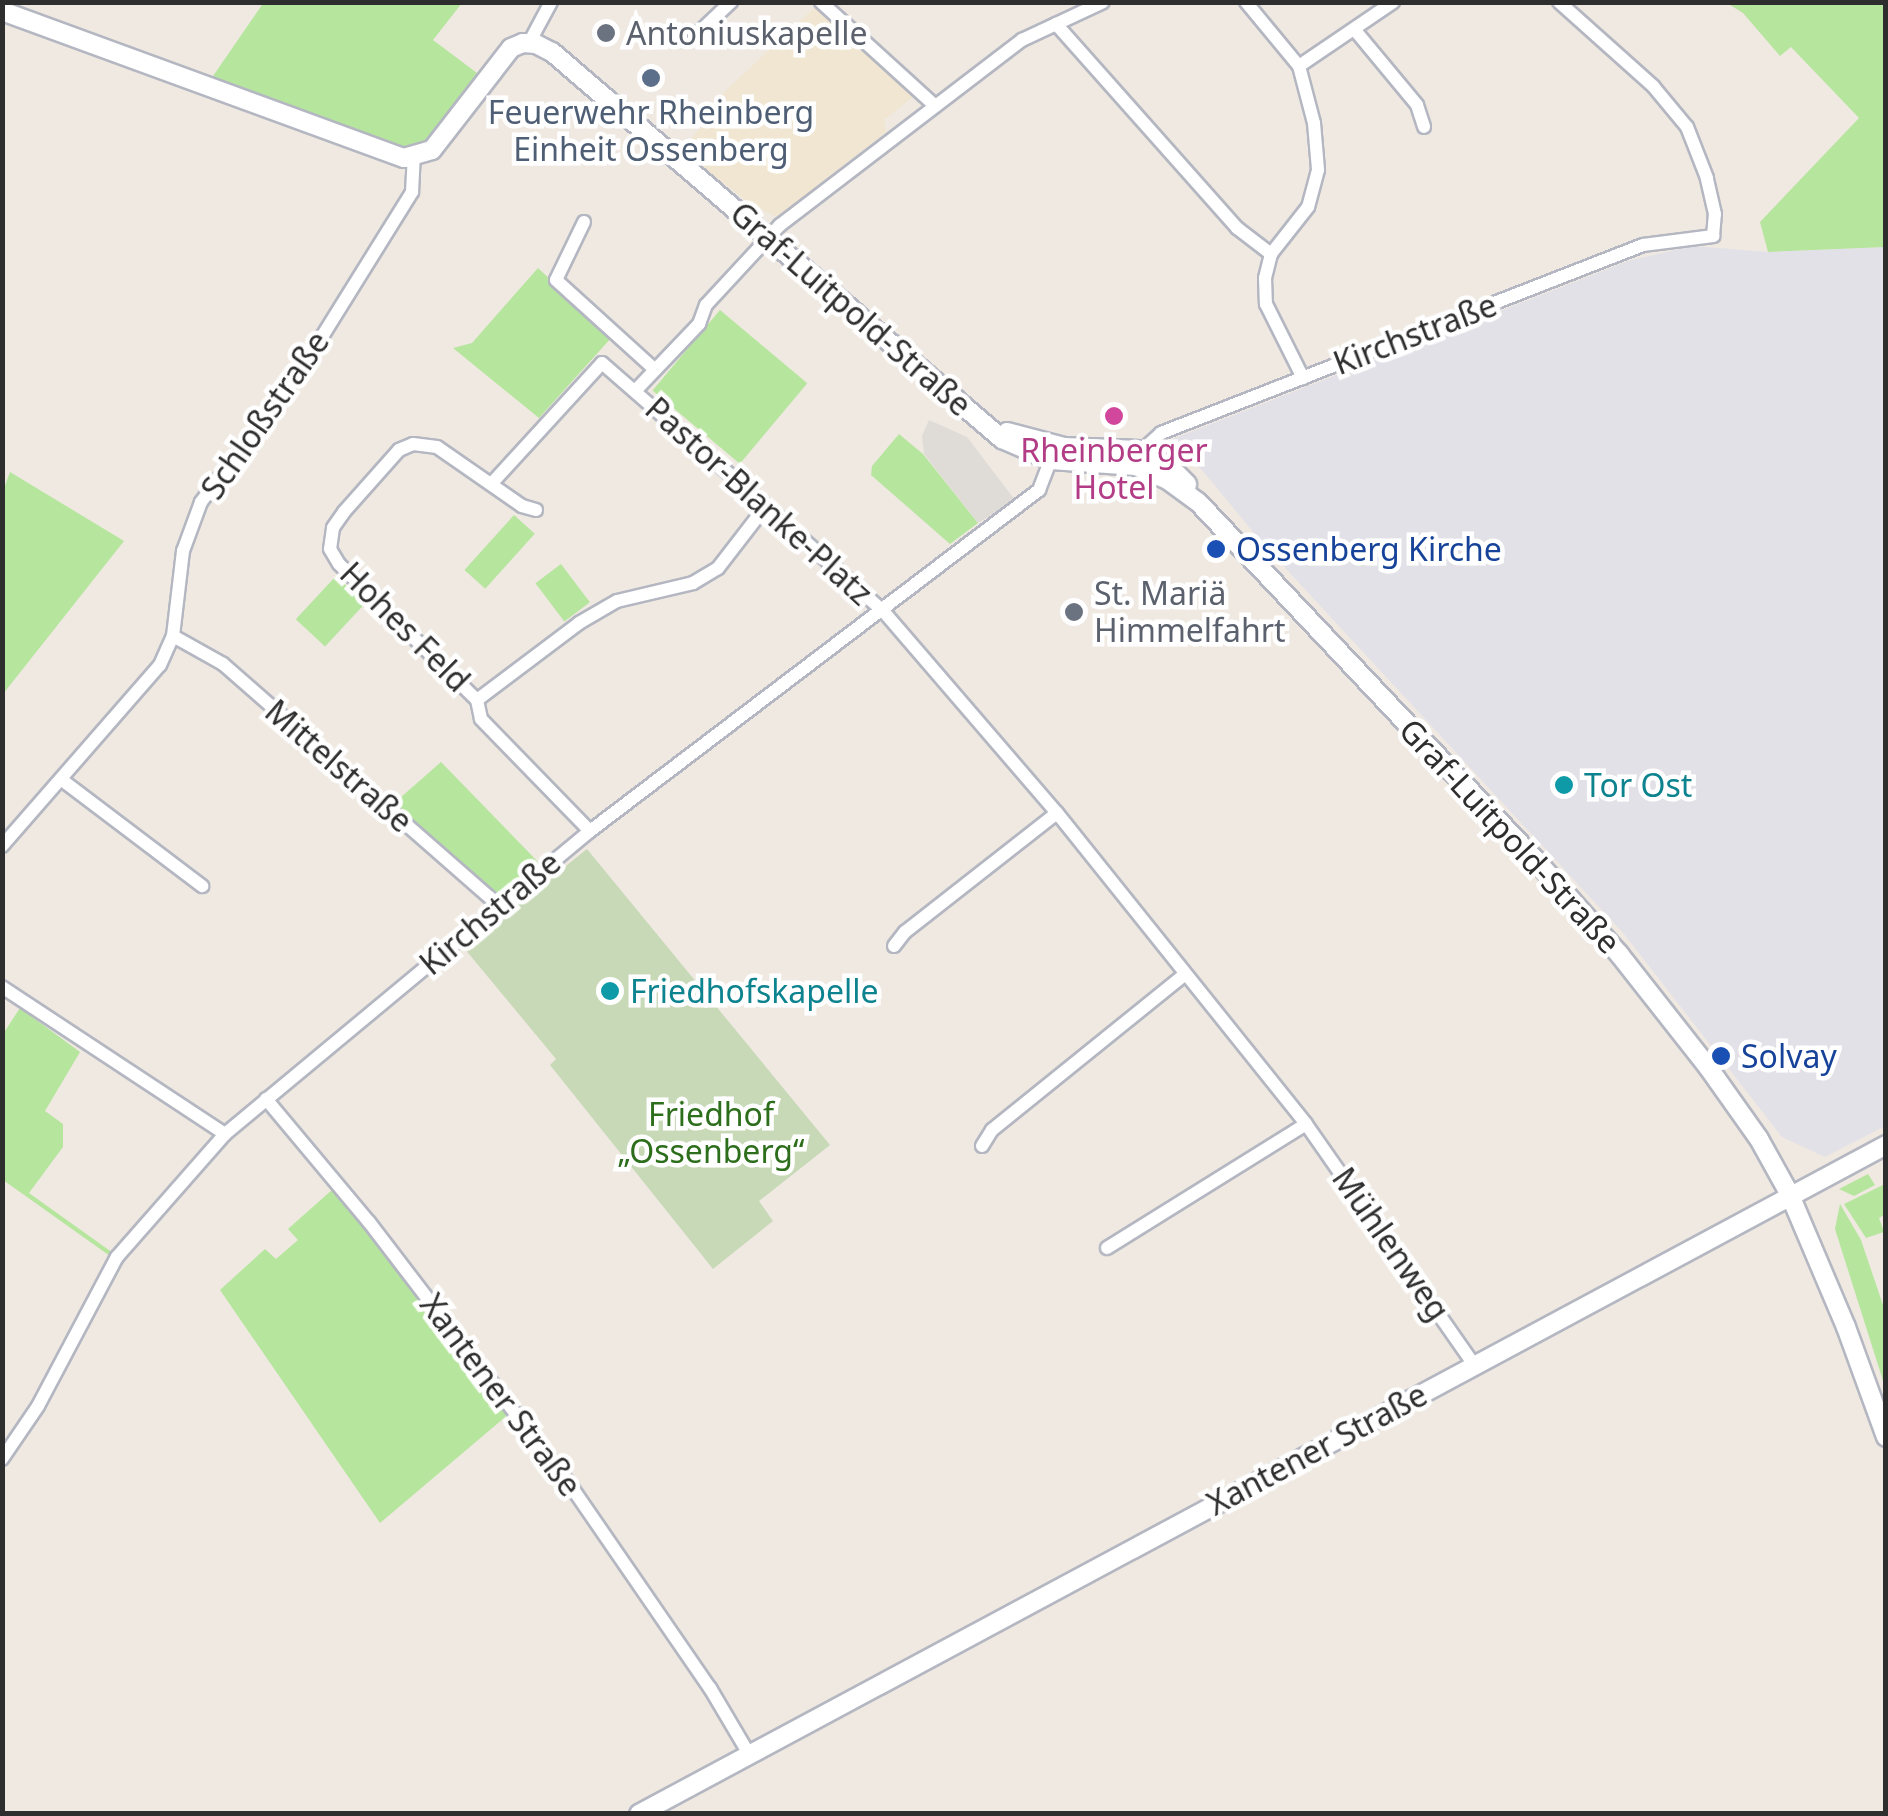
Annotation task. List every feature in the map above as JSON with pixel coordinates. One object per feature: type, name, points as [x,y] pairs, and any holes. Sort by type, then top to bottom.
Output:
[{"type":"street","points":[[2,11],[363,146],[414,158],[440,142],[506,52],[529,43],[550,2]]},
{"type":"street","points":[[696,36],[731,2]]},
{"type":"street","points":[[821,2],[934,105]]},
{"type":"street","name":"Pastor-Blanke-Platz","points":[[635,390],[699,324],[706,305],[769,237],[1022,40],[1103,2]]},
{"type":"street","points":[[1246,2],[1298,66],[1314,123],[1318,170],[1308,208],[1271,254],[1265,278],[1266,304],[1303,378]]},
{"type":"street","points":[[1298,66],[1393,2]]},
{"type":"street","name":"Kirchstraße","points":[[1137,458],[1161,433],[1643,246],[1714,236],[1716,214],[1687,127],[1652,86],[1559,2]]},
{"type":"street","points":[[1056,24],[1237,228],[1271,254]]},
{"type":"street","points":[[1354,29],[1418,105],[1424,127]]},
{"type":"street","name":"Graf-Luitpold-Straße","points":[[529,43],[552,52],[985,427],[1010,444],[1053,452],[1137,458],[1198,502],[1620,954],[1759,1139],[1790,1195],[1846,1327],[1886,1436]]},
{"type":"street","name":"Schloßstraße","points":[[2,846],[160,665],[173,636],[183,551],[201,502],[325,332],[412,192],[416,179],[414,158]]},
{"type":"street","name":"Pastor-Blanke-Platz","points":[[584,222],[556,280],[654,369]]},
{"type":"street","name":"Pastor-Blanke-Platz","points":[[493,482],[602,363],[884,612]]},
{"type":"street","name":"Hohes Feld","points":[[536,510],[522,506],[438,447],[412,444],[399,450],[344,512],[334,528],[330,549],[339,564],[477,700],[481,719],[590,831]]},
{"type":"street","name":"Kirchstraße","points":[[2,1459],[38,1406],[117,1258],[225,1134],[590,831],[884,612],[1039,490],[1053,452]]},
{"type":"street","points":[[477,700],[579,623],[617,601],[693,583],[718,568],[766,506]]},
{"type":"street","name":"Mühlenweg","points":[[884,612],[1058,813],[1306,1124],[1474,1365]]},
{"type":"street","name":"Mittelstraße","points":[[173,636],[224,664],[499,906]]},
{"type":"street","points":[[62,780],[202,886]]},
{"type":"street","points":[[894,946],[905,932],[1058,813]]},
{"type":"street","points":[[982,1146],[992,1130],[1184,974]]},
{"type":"street","points":[[2,986],[225,1134]]},
{"type":"street","name":"Xantener Straße","points":[[266,1099],[368,1222],[573,1488],[710,1688],[750,1754]]},
{"type":"street","points":[[1108,1248],[1306,1124]]},
{"type":"street","name":"Xantener Straße","points":[[639,1814],[1886,1145]]},
{"type":"shaded area","points":[[815,7],[913,97],[884,120],[886,132],[777,217],[755,207],[681,151],[723,100],[720,96]]},
{"type":"shaded area","points":[[1692,246],[1768,252],[1885,247],[1885,1126],[1825,1157],[1782,1137],[1624,934],[1263,544],[1203,471],[1165,442],[1628,261]]},
{"type":"shaded area","points":[[929,420],[967,437],[1015,500],[978,523],[924,454],[922,436]]},
{"type":"green space","points":[[264,2],[462,3],[433,40],[477,73],[431,139],[422,146],[403,150],[211,79]]},
{"type":"green space","points":[[1727,3],[1885,3],[1885,247],[1768,252],[1760,222],[1859,118],[1791,47],[1780,56],[1743,13]]},
{"type":"green space","points":[[538,268],[612,337],[539,418],[453,348],[472,343]]},
{"type":"green space","points":[[720,310],[807,383],[740,464],[653,390]]},
{"type":"green space","points":[[899,434],[923,454],[978,523],[950,544],[871,475],[872,466]]},
{"type":"green space","points":[[10,472],[124,541],[3,694],[2,494]]},
{"type":"green space","points":[[514,515],[535,534],[485,589],[464,570]]},
{"type":"green space","points":[[561,564],[590,602],[564,622],[535,583]]},
{"type":"green space","points":[[336,576],[365,603],[325,646],[296,619]]},
{"type":"green space","points":[[441,762],[540,864],[497,897],[392,805]]},
{"type":"green space","name":"Friedhof „Ossenberg“","points":[[587,849],[830,1145],[759,1201],[773,1221],[713,1269],[550,1065],[556,1059],[464,948]]},
{"type":"green space","points":[[20,1008],[80,1052],[45,1111],[63,1124],[63,1147],[29,1193],[113,1253],[110,1256],[3,1180],[3,1034]]},
{"type":"green space","points":[[1868,1174],[1875,1185],[1854,1196],[1839,1189]]},
{"type":"green space","points":[[1885,1184],[1885,1214],[1879,1218],[1884,1232],[1866,1238],[1844,1204]]},
{"type":"green space","points":[[333,1189],[510,1413],[380,1523],[220,1290],[265,1249],[276,1259],[298,1240],[288,1229]]},
{"type":"green space","points":[[1840,1204],[1861,1240],[1885,1311],[1885,1387],[1835,1229]]},
{"type":"place","name":"Antoniuskapelle","points":[[606,33]]},
{"type":"place","name":"Feuerwehr Rheinberg Einheit Ossenberg","points":[[651,78]]},
{"type":"place","name":"Rheinberger Hotel","points":[[1114,416]]},
{"type":"place","name":"Ossenberg Kirche","points":[[1216,549]]},
{"type":"place","name":"St. Mariä Himmelfahrt","points":[[1074,612]]},
{"type":"place","name":"Tor Ost","points":[[1564,785]]},
{"type":"place","name":"Friedhofskapelle","points":[[610,991]]},
{"type":"place","name":"Solvay","points":[[1721,1056]]}]
